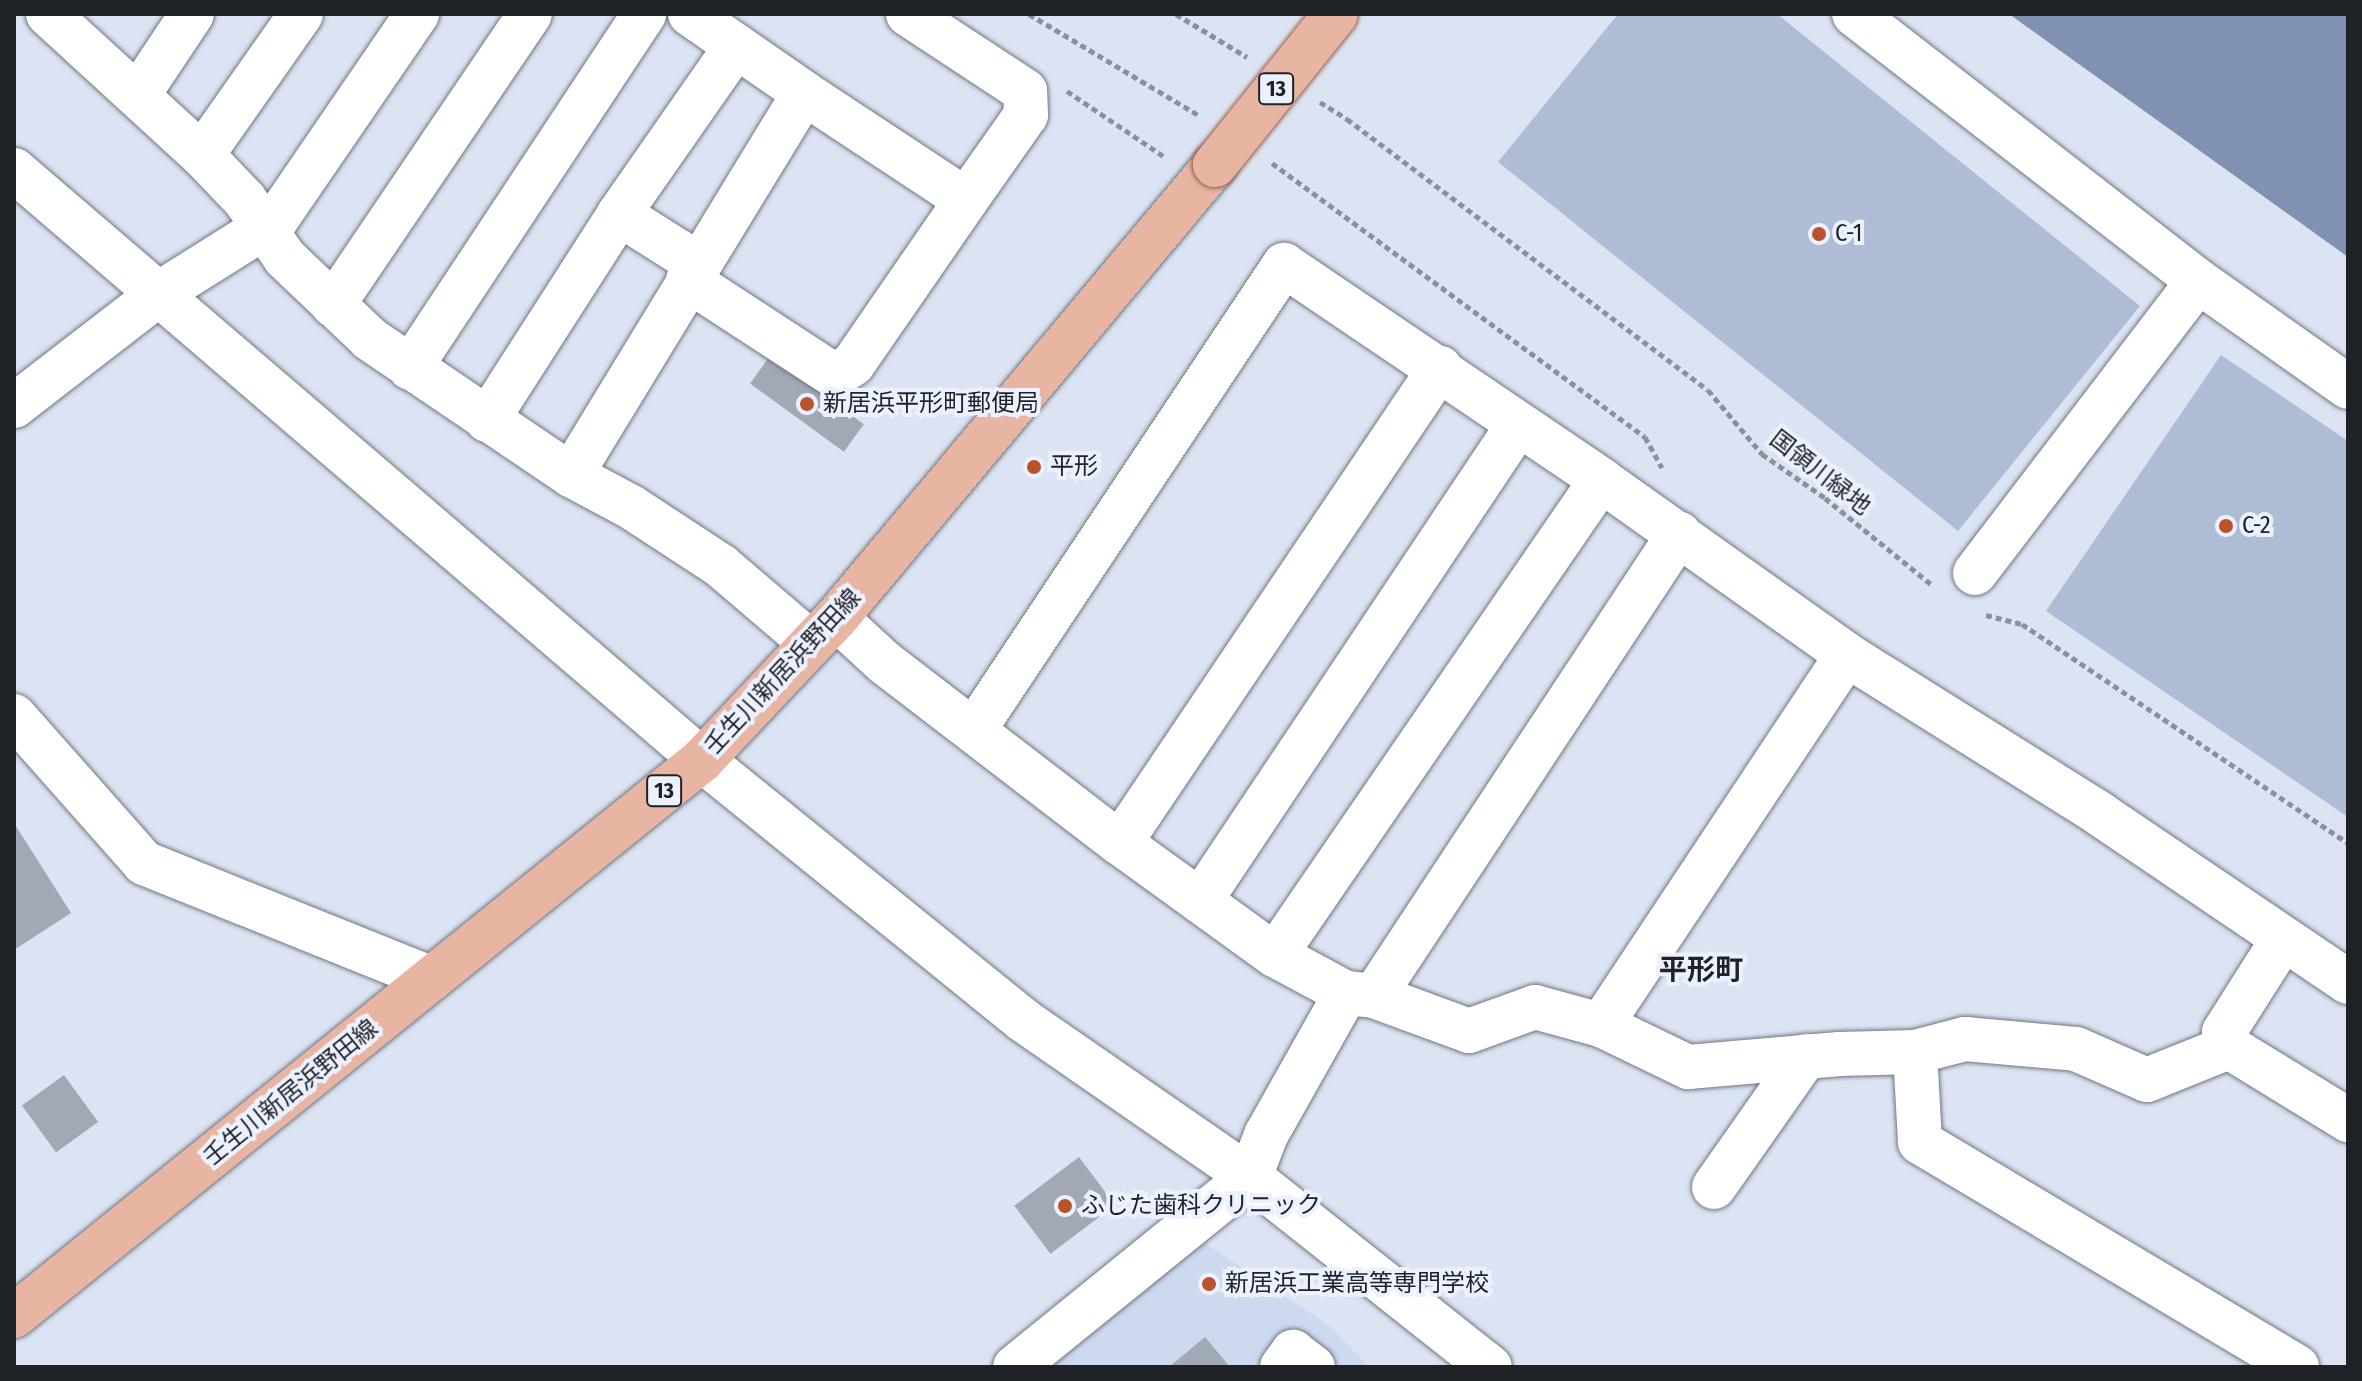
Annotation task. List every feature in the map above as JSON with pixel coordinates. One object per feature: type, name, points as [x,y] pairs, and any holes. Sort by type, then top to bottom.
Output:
[{"type":"main road","name":"壬生川新居浜野田線","points":[[14,1316],[702,760],[824,630],[1208,174],[1336,14]]},
{"type":"street","points":[[138,95],[192,14]]},
{"type":"street","points":[[202,155],[301,14]]},
{"type":"street","points":[[14,406],[160,293],[276,220],[417,14]]},
{"type":"street","points":[[333,305],[530,14]]},
{"type":"street","points":[[410,368],[644,14]]},
{"type":"street","points":[[690,14],[966,200]]},
{"type":"street","points":[[619,214],[835,376],[853,364],[1026,115],[1025,91],[908,14]]},
{"type":"street","points":[[1854,14],[2198,281],[2348,387]]},
{"type":"street","points":[[59,18],[202,155],[264,225],[285,258],[370,339],[571,475],[631,507],[824,630],[885,663],[1120,843],[1275,955],[1360,994],[1469,1031],[1535,1007],[1601,1025],[1688,1067],[1806,1056],[1915,1052],[1965,1039],[2076,1049],[2147,1080],[2229,1047]]},
{"type":"street","points":[[487,420],[619,214],[736,46]]},
{"type":"street","points":[[571,475],[804,93]]},
{"type":"street","points":[[14,170],[702,760],[1023,1020],[1250,1177],[1490,1367]]},
{"type":"street","points":[[974,730],[1284,265],[1440,368],[1847,655],[2100,814],[2348,982]]},
{"type":"street","points":[[1963,593],[2198,281]]},
{"type":"street","points":[[1120,843],[1440,368]]},
{"type":"street","points":[[1200,901],[1518,425]]},
{"type":"street","points":[[1275,955],[1601,480]]},
{"type":"street","points":[[1015,1367],[1250,1177],[1266,1135],[1360,994],[1679,534]]},
{"type":"street","points":[[1601,1025],[1847,655]]},
{"type":"street","points":[[14,716],[144,863],[432,979]]},
{"type":"street","points":[[2283,939],[2224,1032],[2229,1047],[2348,1120]]},
{"type":"street","points":[[1915,1052],[1920,1142],[2297,1367]]},
{"type":"street","points":[[1714,1187],[1806,1056]]},
{"type":"street","points":[[1282,1367],[1293,1352],[1313,1367]]},
{"type":"path","points":[[1029,14],[1208,121]]},
{"type":"path","points":[[1176,14],[1255,63]]},
{"type":"path","points":[[1065,89],[1208,174]]},
{"type":"path","name":"国領川緑地","points":[[1308,95],[1347,119],[1708,390],[1762,454],[1963,593],[2022,624],[2348,843]]},
{"type":"path","points":[[1271,162],[1645,437],[1665,474]]},
{"type":"shaded area","name":"C-1","points":[[1618,14],[1777,14],[2140,306],[1958,531],[1498,162]]},
{"type":"shaded area","points":[[2009,14],[2348,14],[2348,257]]},
{"type":"shaded area","name":"C-2","points":[[2221,355],[2348,441],[2348,817],[2046,611]]},
{"type":"shaded area","name":"新居浜工業高等専門学校","points":[[1203,1242],[1330,1326],[1369,1367],[1049,1367]]},
{"type":"building","points":[[770,356],[864,424],[844,452],[750,384]]},
{"type":"building","points":[[14,823],[71,913],[14,950]]},
{"type":"building","points":[[64,1075],[98,1122],[56,1152],[22,1106]]},
{"type":"building","name":"ふじた歯科クリニック","points":[[1079,1157],[1115,1205],[1050,1254],[1014,1206]]},
{"type":"building","points":[[1205,1337],[1230,1367],[1169,1367]]},
{"type":"place","name":"C-1","points":[[1819,234]]},
{"type":"place","name":"新居浜平形町郵便局","points":[[807,404]]},
{"type":"place","name":"平形","points":[[1034,467]]},
{"type":"place","name":"C-2","points":[[2226,526]]},
{"type":"place","name":"ふじた歯科クリニック","points":[[1065,1206]]},
{"type":"place","name":"新居浜工業高等専門学校","points":[[1209,1284]]},
{"type":"district","name":"平形町","points":[[1701,970]]}]
